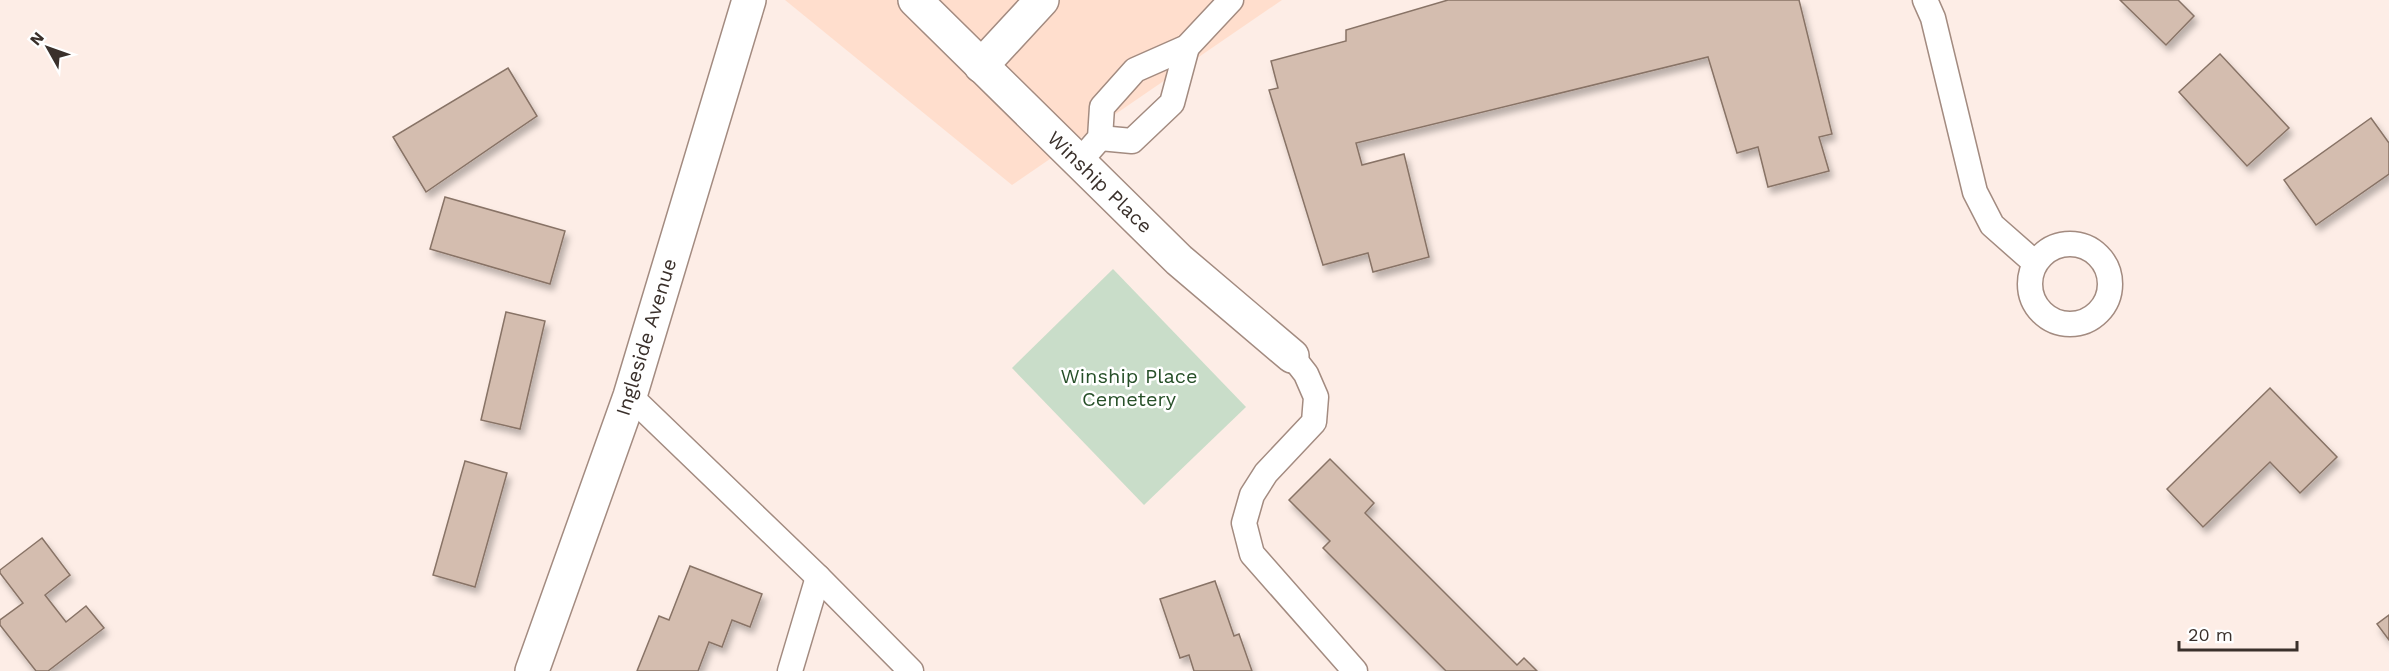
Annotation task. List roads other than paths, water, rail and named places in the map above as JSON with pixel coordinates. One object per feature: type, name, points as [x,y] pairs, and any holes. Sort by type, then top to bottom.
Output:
[{"type":"street","name":"Ingleside Avenue","points":[[532,671],[630,396],[749,0]]},
{"type":"street","name":"Winship Place","points":[[915,0],[1179,260],[1292,356]]},
{"type":"street","points":[[981,66],[1042,0]]},
{"type":"lane","points":[[1079,162],[1100,138],[1102,107],[1135,70],[1187,47],[1231,0]]},
{"type":"lane","points":[[1925,0],[1933,18],[1974,192],[1992,225],[2036,262]]},
{"type":"lane","points":[[1100,138],[1132,141],[1172,103],[1187,47]]},
{"type":"lane","points":[[1292,356],[1306,374],[1316,397],[1314,422],[1266,473],[1252,495],[1244,523],[1252,554],[1355,671]]},
{"type":"lane","points":[[630,396],[818,577],[911,671]]},
{"type":"lane","points":[[790,671],[818,577]]},
{"type":"park label","name":"Winship Place Cemetery","points":[[1129,388]]}]
